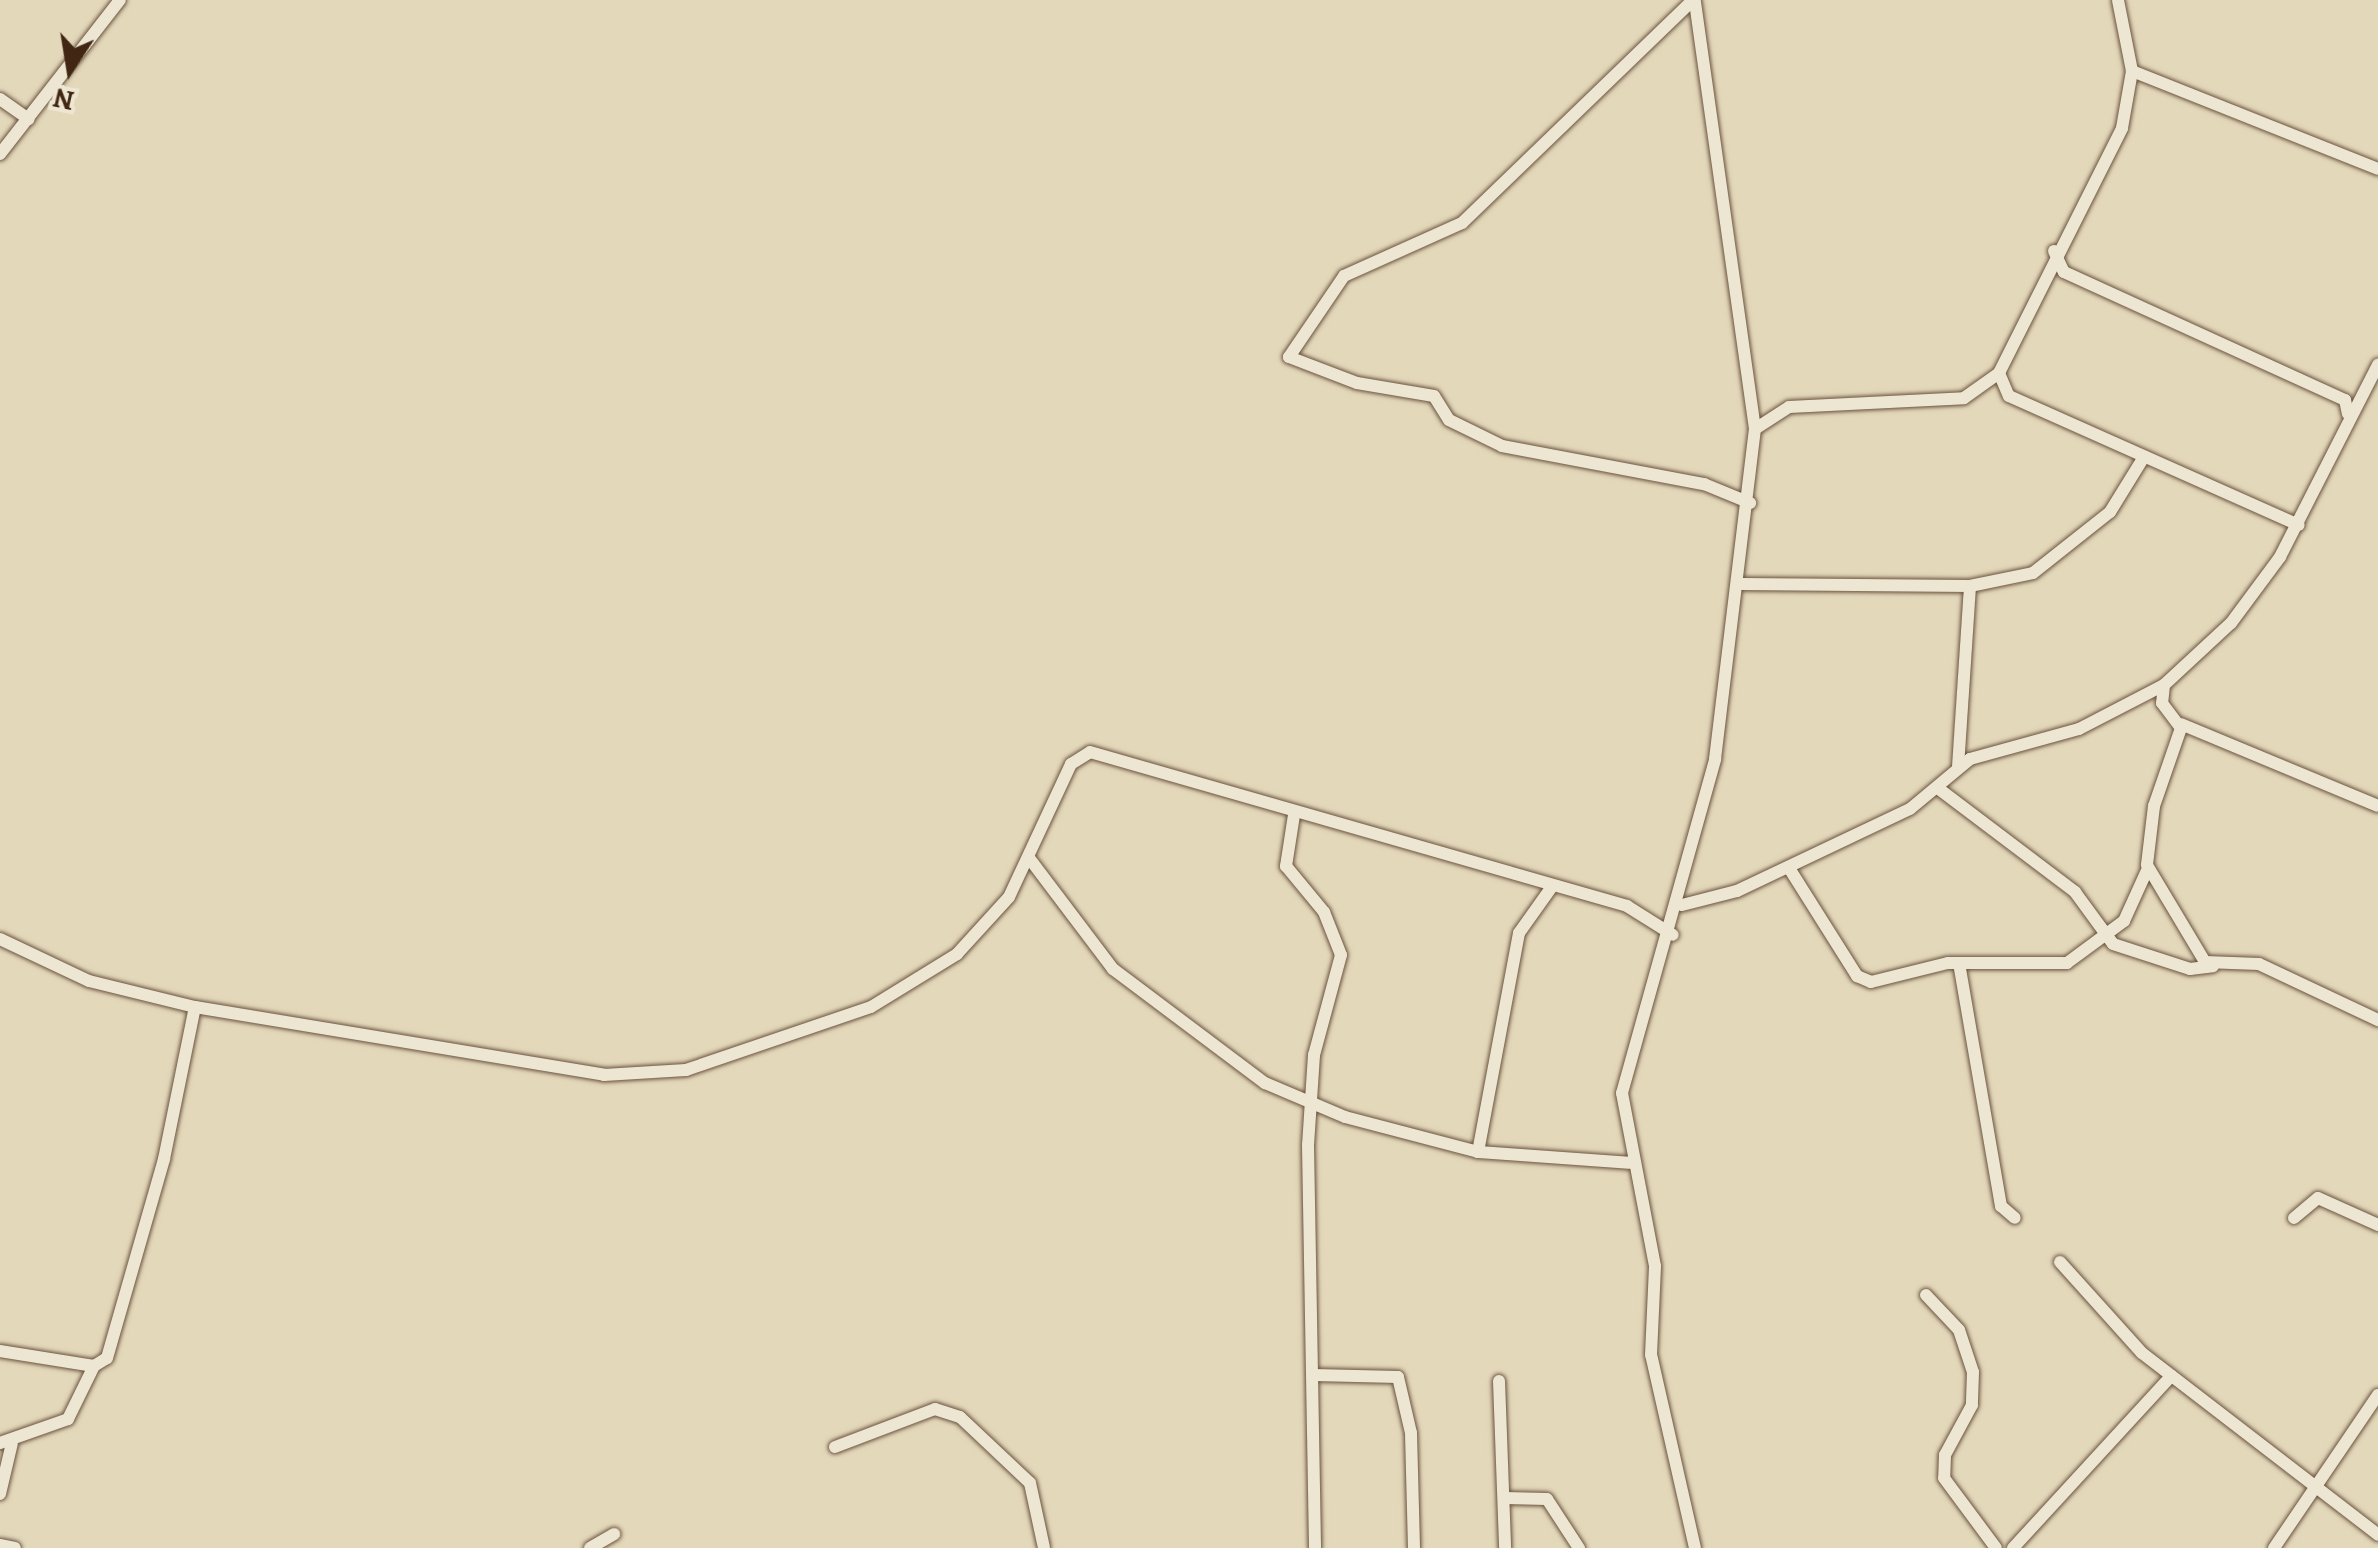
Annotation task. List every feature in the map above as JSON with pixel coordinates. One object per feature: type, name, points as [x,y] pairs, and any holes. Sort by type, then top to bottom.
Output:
[{"type":"street","points":[[0,154],[120,0]]},
{"type":"street","points":[[1694,0],[1755,429],[1742,584],[1682,906],[1622,1093],[1630,1164],[1654,1266],[1651,1355],[1695,1548]]},
{"type":"street","points":[[1694,0],[1476,212],[1416,250],[1344,276],[1289,357],[1338,378],[1434,396],[1449,420],[1502,446],[1704,484],[1750,504]]},
{"type":"street","points":[[1755,429],[1790,407],[1964,398],[1999,373],[2054,251],[2122,128],[2132,71],[2118,0]]},
{"type":"street","points":[[2132,71],[2378,169]]},
{"type":"street","points":[[0,99],[29,118]]},
{"type":"street","points":[[2054,251],[2064,272],[2345,400],[2348,414]]},
{"type":"street","points":[[1682,906],[1789,868],[1939,789],[1958,766],[2079,729],[2164,685],[2231,623],[2298,524],[2348,414],[2378,365]]},
{"type":"street","points":[[1999,373],[2009,396],[2298,524]]},
{"type":"street","points":[[1742,584],[1970,586],[2033,574],[2062,556],[2110,512],[2144,457]]},
{"type":"street","points":[[1958,766],[1970,586]]},
{"type":"street","points":[[2164,685],[2162,702],[2181,724],[2378,806]]},
{"type":"street","points":[[1789,868],[1861,979],[1890,982],[1959,963],[2067,963],[2109,938],[2148,868],[2154,806],[2181,724]]},
{"type":"street","points":[[0,939],[89,981],[194,1007],[604,1075],[686,1070],[795,1038],[922,979],[992,921],[1029,858],[1071,764],[1090,752],[1294,816],[1643,910],[1673,934]]},
{"type":"street","points":[[1939,789],[2076,892],[2109,938],[2190,969],[2259,964],[2378,1020]]},
{"type":"street","points":[[1294,816],[1286,866],[1330,922],[1341,955],[1314,1055],[1315,1548]]},
{"type":"street","points":[[1029,858],[1113,969],[1252,1076],[1313,1100],[1344,1118],[1478,1152],[1630,1164]]},
{"type":"street","points":[[2148,868],[2212,966]]},
{"type":"street","points":[[1478,1152],[1519,932],[1551,888]]},
{"type":"street","points":[[1959,963],[2002,1206],[2015,1218]]},
{"type":"street","points":[[0,1494],[6,1443],[68,1419],[94,1366],[109,1353],[137,1263],[194,1007]]},
{"type":"street","points":[[2294,1218],[2318,1198],[2378,1225]]},
{"type":"street","points":[[2060,1262],[2110,1325],[2310,1487],[2378,1535]]},
{"type":"street","points":[[1926,1295],[1959,1330],[1972,1363],[1972,1405],[1945,1455],[1944,1478],[1996,1548]]},
{"type":"street","points":[[0,1351],[94,1366]]},
{"type":"street","points":[[1314,1375],[1398,1377],[1410,1434],[1414,1548]]},
{"type":"street","points":[[2015,1547],[2170,1376]]},
{"type":"street","points":[[1499,1381],[1505,1548]]},
{"type":"street","points":[[2274,1548],[2310,1487],[2378,1395]]},
{"type":"street","points":[[834,1447],[936,1409],[960,1416],[1030,1483],[1044,1548]]},
{"type":"street","points":[[1505,1498],[1548,1499],[1579,1548]]},
{"type":"street","points":[[590,1548],[614,1534]]},
{"type":"street","points":[[0,1545],[15,1548]]}]
